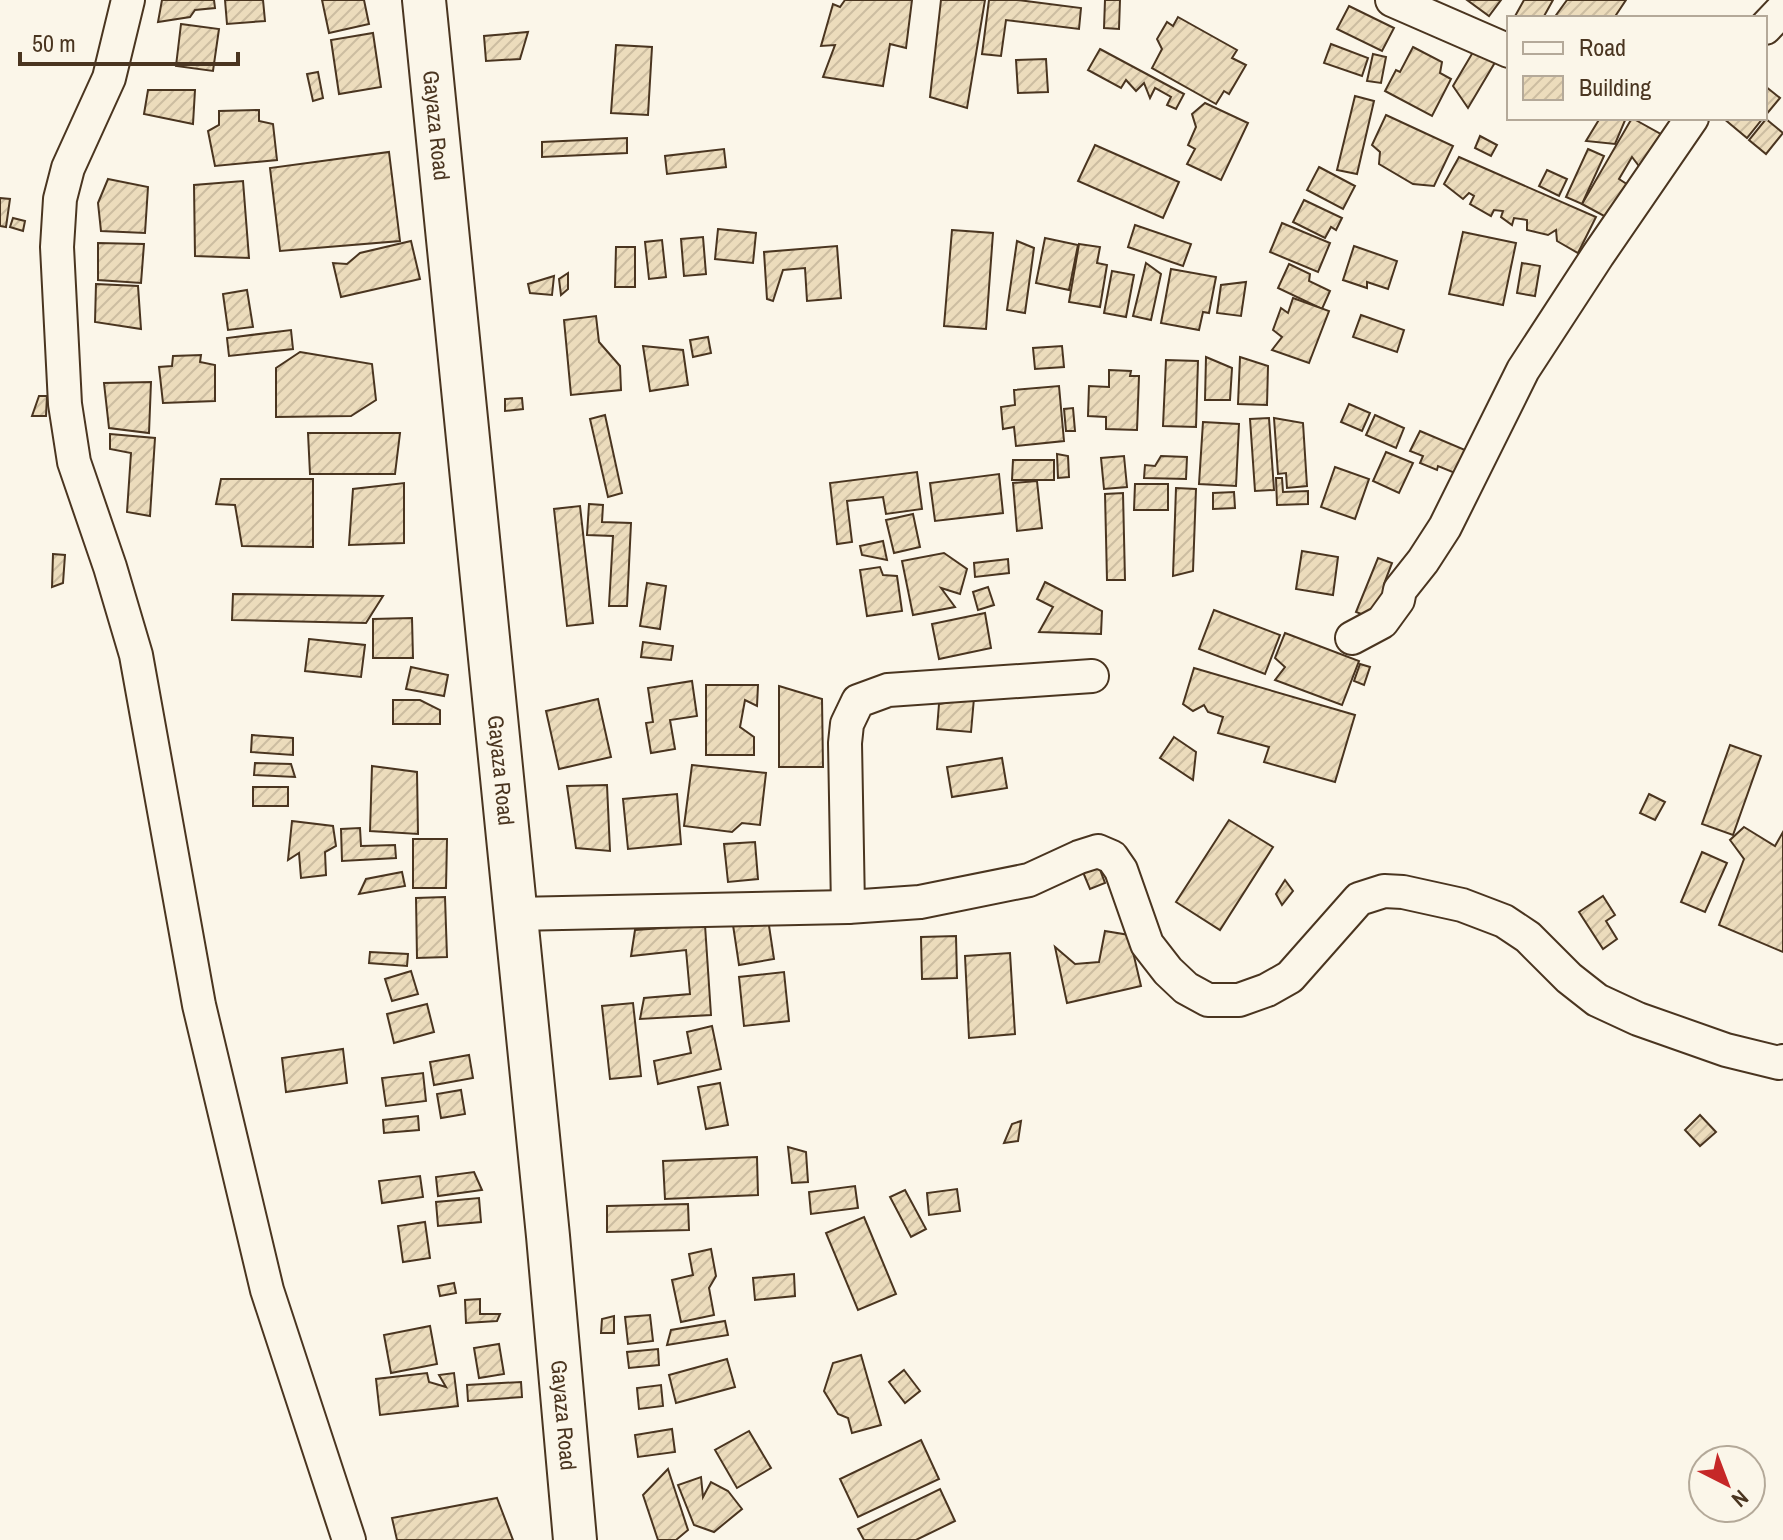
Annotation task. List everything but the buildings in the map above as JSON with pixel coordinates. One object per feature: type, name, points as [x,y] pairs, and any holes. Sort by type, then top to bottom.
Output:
[{"type":"main road","name":"Gayaza Road","points":[[424,0],[547,1221],[575,1540]]},
{"type":"street","points":[[128,0],[109,78],[68,168],[60,199],[57,247],[65,404],[74,462],[136,655],[199,1005],[267,1290],[349,1540]]},
{"type":"street","points":[[1392,0],[1507,50]]},
{"type":"street","points":[[1767,26],[1783,9]]},
{"type":"street","points":[[1352,638],[1382,622],[1398,600],[1400,590],[1445,527],[1523,370],[1681,121]]},
{"type":"street","points":[[848,907],[845,743],[847,724],[858,701],[888,690],[1092,676]]},
{"type":"street","points":[[515,914],[848,907],[920,902],[1029,880],[1098,851],[1112,857],[1121,870],[1147,944],[1186,988],[1208,1000],[1239,1000],[1267,990],[1290,977],[1359,899],[1384,891],[1403,892],[1462,905],[1504,921],[1528,937],[1569,978],[1597,1000],[1638,1019],[1726,1050],[1779,1063],[1783,1061]]}]
